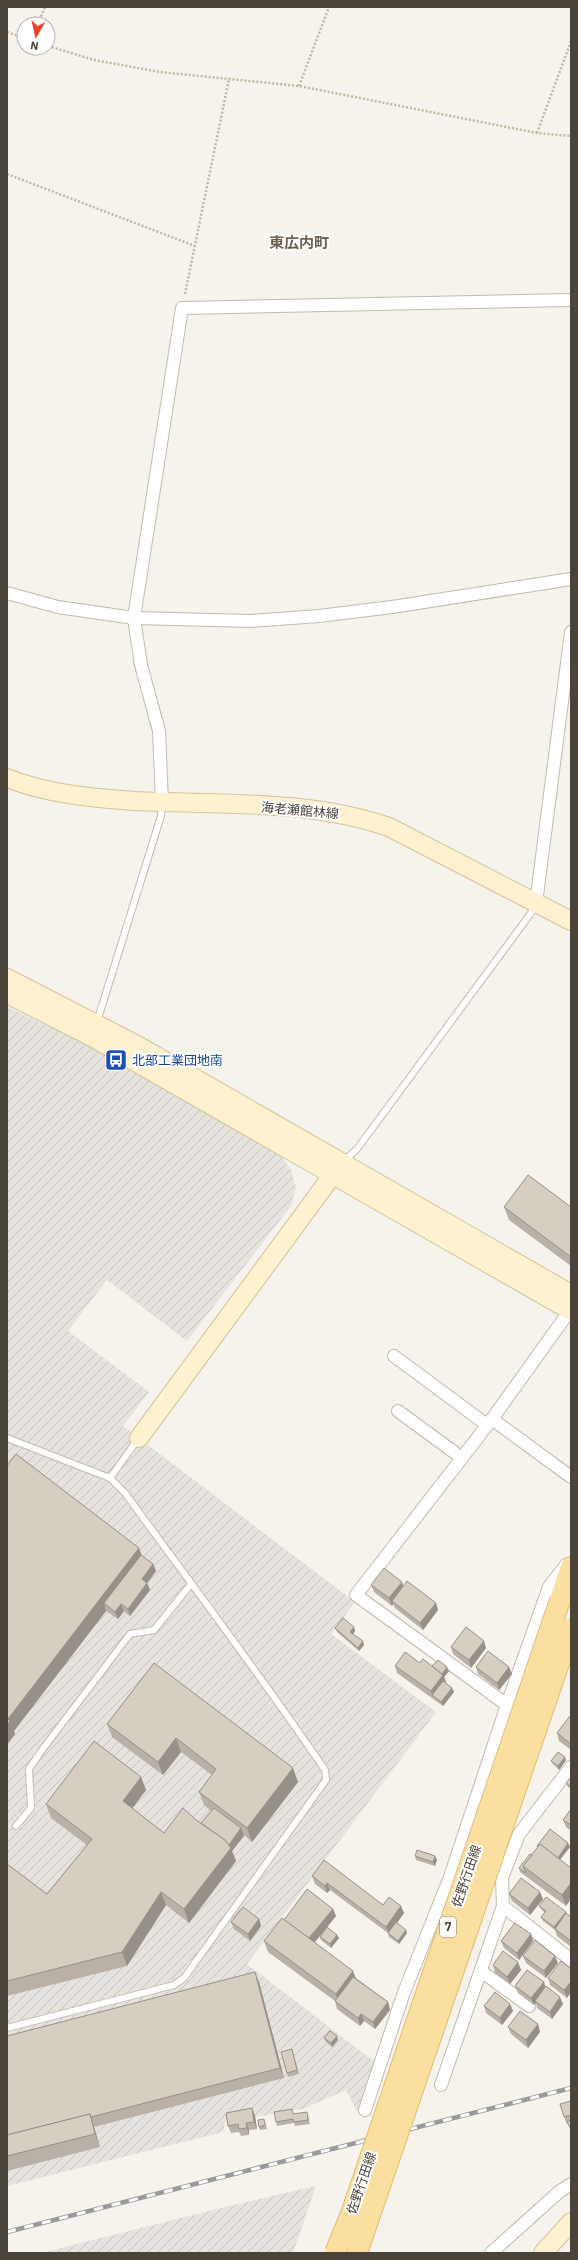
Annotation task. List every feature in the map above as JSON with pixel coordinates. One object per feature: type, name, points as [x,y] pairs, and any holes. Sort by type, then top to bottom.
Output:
[{"type":"main road","name":"佐野行田線","points":[[335,2253],[353,2207],[571,1567]]},
{"type":"main road","name":"佐野行田線","points":[[357,2253],[571,1628]]},
{"type":"street","points":[[162,802],[159,731],[141,665],[134,618],[182,308],[571,300]]},
{"type":"street","points":[[7,593],[58,607],[134,618],[251,621],[319,616],[571,579]]},
{"type":"street","points":[[536,902],[571,632]]},
{"type":"street","name":"海老瀬館林線","points":[[7,778],[56,792],[94,798],[298,807],[362,818],[389,827],[571,921]]},
{"type":"street","points":[[7,978],[338,1168],[571,1306],[489,1422],[356,1595],[507,1705]]},
{"type":"street","points":[[7,994],[94,1029]]},
{"type":"street","points":[[139,1438],[338,1168]]},
{"type":"street","points":[[394,1356],[571,1477]]},
{"type":"street","points":[[398,1411],[462,1458]]},
{"type":"street","points":[[365,2110],[403,1995],[450,1877],[507,1705],[549,1587],[571,1560]]},
{"type":"street","points":[[441,2085],[503,1906],[502,1878],[519,1834],[571,1767]]},
{"type":"street","points":[[503,1906],[571,1960]]},
{"type":"street","points":[[481,1971],[529,2006]]},
{"type":"street","points":[[491,2253],[560,2191],[571,2184]]},
{"type":"street","points":[[543,2253],[571,2222]]},
{"type":"lane","points":[[94,1029],[161,816],[162,802]]},
{"type":"lane","points":[[338,1168],[357,1149],[531,913],[536,902]]},
{"type":"lane","points":[[7,1438],[110,1478],[125,1493],[253,1670],[279,1703],[324,1770],[326,1780],[184,1978],[174,1985],[7,2028]]},
{"type":"lane","points":[[110,1478],[139,1438]]},
{"type":"lane","points":[[16,1826],[31,1808],[29,1769],[42,1750],[130,1634],[154,1630],[191,1584]]},
{"type":"path","points":[[299,86],[329,7]]},
{"type":"path","points":[[537,133],[571,41]]},
{"type":"path","points":[[56,48],[94,60],[160,72],[299,86],[537,133],[571,136]]},
{"type":"path","points":[[182,308],[229,79]]},
{"type":"path","points":[[7,174],[195,246]]},
{"type":"shaded area","points":[[7,1007],[80,1041],[280,1154],[291,1170],[296,1188],[291,1206],[187,1341],[107,1280],[68,1331],[149,1392],[123,1426],[355,1602],[331,1634],[436,1712],[247,1964],[376,2063],[357,2112],[346,2090],[303,2109],[225,2122],[223,2132],[7,2186]]},
{"type":"shaded area","points":[[316,2186],[293,2253],[41,2253],[233,2205]]},
{"type":"building","points":[[528,1175],[571,1207],[571,1257],[504,1207]]},
{"type":"building","points":[[16,1454],[139,1548],[8,1719],[10,1721],[7,1725],[7,1466]]},
{"type":"building","points":[[141,1555],[153,1564],[142,1579],[147,1583],[128,1609],[121,1604],[115,1612],[104,1603]]},
{"type":"building","points":[[384,1568],[402,1582],[389,1598],[371,1585]]},
{"type":"building","points":[[407,1581],[436,1603],[420,1623],[392,1601]]},
{"type":"building","points":[[343,1618],[354,1627],[350,1632],[363,1641],[358,1648],[335,1628]]},
{"type":"building","points":[[466,1627],[484,1641],[469,1660],[451,1647]]},
{"type":"building","points":[[488,1651],[509,1667],[497,1683],[476,1667]]},
{"type":"building","points":[[405,1652],[420,1663],[423,1659],[443,1675],[431,1691],[395,1666]]},
{"type":"building","points":[[438,1660],[447,1667],[442,1674],[432,1666]]},
{"type":"building","points":[[154,1663],[293,1768],[247,1828],[199,1792],[216,1769],[176,1738],[158,1762],[107,1724]]},
{"type":"building","points":[[443,1681],[452,1688],[441,1702],[432,1695]]},
{"type":"building","points":[[570,1716],[571,1717],[571,1744],[557,1733]]},
{"type":"building","points":[[94,1741],[141,1777],[123,1801],[164,1833],[183,1808],[196,1820],[225,1840],[231,1848],[184,1909],[161,1892],[122,1952],[7,1981],[7,1864],[47,1894],[92,1839],[46,1804]]},
{"type":"building","points":[[558,1752],[565,1757],[558,1766],[551,1761]]},
{"type":"building","points":[[571,1777],[571,1787],[566,1783]]},
{"type":"building","points":[[214,1808],[241,1828],[229,1845],[225,1840],[201,1823]]},
{"type":"building","points":[[571,1809],[571,1825],[563,1820]]},
{"type":"building","points":[[550,1829],[568,1843],[558,1858],[540,1844],[538,1847],[537,1846]]},
{"type":"building","points":[[540,1844],[571,1868],[571,1883],[562,1895],[523,1866]]},
{"type":"building","points":[[417,1850],[435,1856],[433,1862],[415,1856]]},
{"type":"building","points":[[530,1854],[532,1855],[523,1866],[526,1873],[519,1868]]},
{"type":"building","points":[[324,1860],[383,1905],[389,1897],[401,1906],[386,1927],[327,1883],[325,1886],[312,1876]]},
{"type":"building","points":[[521,1878],[540,1892],[528,1908],[509,1894]]},
{"type":"building","points":[[307,1889],[333,1909],[309,1938],[284,1920]]},
{"type":"building","points":[[546,1897],[566,1912],[554,1927],[541,1917],[546,1911],[539,1906]]},
{"type":"building","points":[[243,1907],[259,1919],[248,1934],[231,1922]]},
{"type":"building","points":[[566,1913],[571,1917],[571,1941],[555,1929]]},
{"type":"building","points":[[282,1918],[353,1971],[336,1994],[264,1941]]},
{"type":"building","points":[[396,1922],[406,1930],[398,1941],[388,1933]]},
{"type":"building","points":[[515,1923],[531,1934],[517,1953],[501,1941]]},
{"type":"building","points":[[327,1927],[337,1935],[330,1944],[320,1937]]},
{"type":"building","points":[[535,1940],[555,1956],[544,1971],[523,1956]]},
{"type":"building","points":[[503,1951],[518,1962],[507,1977],[493,1965]]},
{"type":"building","points":[[561,1961],[571,1969],[571,1982],[564,1990],[548,1978]]},
{"type":"building","points":[[527,1970],[544,1982],[531,1998],[515,1986]]},
{"type":"building","points":[[255,1972],[280,2068],[91,2117],[90,2114],[7,2135],[7,2036]]},
{"type":"building","points":[[353,1977],[388,2002],[373,2022],[361,2014],[358,2018],[335,2001]]},
{"type":"building","points":[[546,1986],[560,1997],[550,2012],[535,2001]]},
{"type":"building","points":[[495,1992],[510,2004],[500,2018],[484,2006]]},
{"type":"building","points":[[520,2011],[538,2024],[526,2040],[508,2027]]},
{"type":"building","points":[[330,2031],[337,2036],[331,2043],[324,2038]]},
{"type":"building","points":[[292,2049],[297,2070],[287,2073],[281,2052]]},
{"type":"building","points":[[571,2101],[571,2115],[564,2117],[560,2104]]},
{"type":"building","points":[[252,2108],[254,2122],[246,2123],[247,2128],[239,2129],[238,2124],[228,2126],[226,2113]]},
{"type":"building","points":[[292,2109],[293,2114],[307,2112],[308,2120],[294,2122],[293,2119],[276,2122],[274,2112]]},
{"type":"building","points":[[90,2114],[95,2134],[7,2156],[7,2135]]},
{"type":"building","points":[[264,2119],[265,2125],[259,2127],[258,2120]]},
{"type":"building","points":[[571,2120],[571,2129],[567,2122]]},
{"type":"railway","points":[[7,2232],[571,2088]]},
{"type":"place","name":"北部工業団地南","points":[[116,1060]]},
{"type":"district","name":"東広内町","points":[[299,243]]}]
